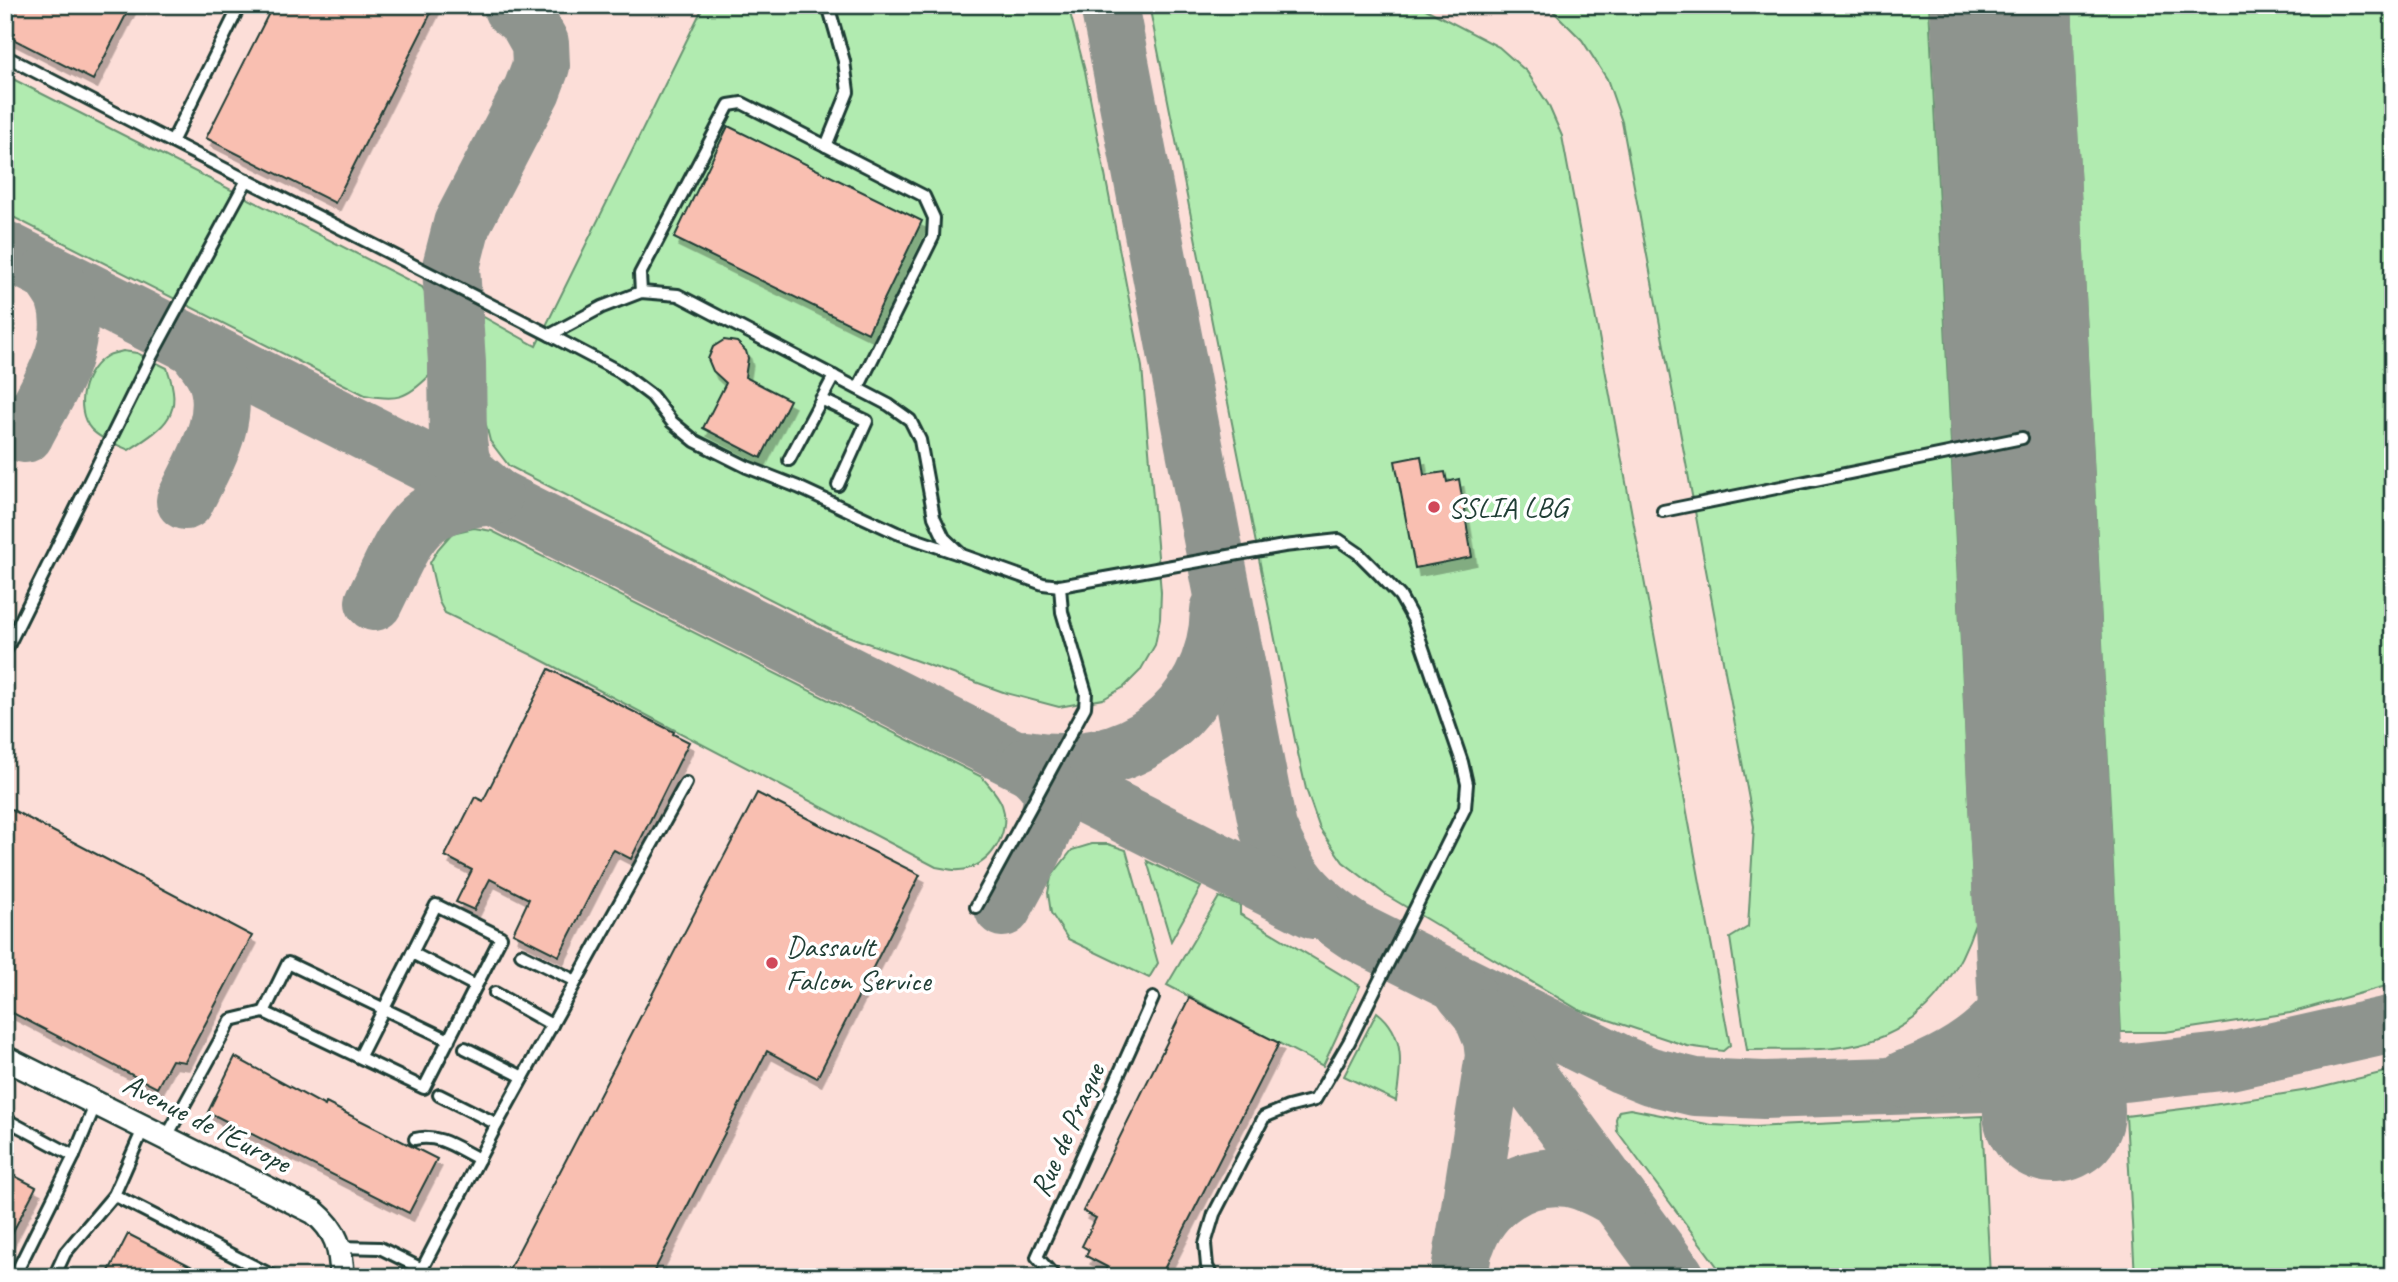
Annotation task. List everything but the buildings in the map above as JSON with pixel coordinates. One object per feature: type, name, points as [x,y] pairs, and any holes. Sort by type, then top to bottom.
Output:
[{"type":"street","name":"Avenue de l'Europe","points":[[5,1058],[314,1212],[330,1226],[339,1247],[342,1277]]},
{"type":"lane","points":[[172,142],[240,5]]},
{"type":"lane","points":[[826,146],[848,92],[845,61],[828,5]]},
{"type":"lane","points":[[5,56],[620,372],[652,396],[672,422],[695,441],[747,467],[798,487],[897,533],[1043,584],[1060,586],[1284,546],[1339,540],[1358,553],[1377,572],[1400,596],[1413,619],[1462,762],[1467,784],[1465,808],[1349,1042],[1315,1100],[1264,1117],[1214,1214],[1205,1244],[1212,1277]]},
{"type":"lane","points":[[642,292],[640,274],[729,105],[742,103],[924,196],[934,218],[933,236],[858,388]]},
{"type":"lane","points":[[5,652],[151,357],[247,180]]},
{"type":"lane","points":[[550,335],[602,307],[642,292],[678,295],[890,405],[910,420],[920,440],[934,517],[944,538],[962,555]]},
{"type":"lane","points":[[789,460],[834,376]]},
{"type":"lane","points":[[821,400],[867,421],[838,485]]},
{"type":"lane","points":[[1663,511],[2022,438]]},
{"type":"lane","points":[[976,907],[1085,707],[1086,693],[1062,612],[1060,586]]},
{"type":"lane","points":[[339,1247],[380,1248],[422,1269],[497,1124],[686,783]]},
{"type":"lane","points":[[166,1138],[232,1020],[264,1012],[424,1088],[501,937],[436,905],[360,1056]]},
{"type":"lane","points":[[412,953],[476,986]]},
{"type":"lane","points":[[521,954],[576,981]]},
{"type":"lane","points":[[264,1012],[288,963],[449,1041]]},
{"type":"lane","points":[[495,993],[552,1025]]},
{"type":"lane","name":"Rue de Prague","points":[[1055,1277],[1037,1257],[1153,998]]},
{"type":"lane","points":[[465,1048],[523,1077]]},
{"type":"lane","points":[[439,1096],[497,1124]]},
{"type":"lane","points":[[14,1277],[74,1156],[96,1103]]},
{"type":"lane","points":[[5,1119],[74,1156]]},
{"type":"lane","points":[[54,1277],[65,1252],[114,1195],[144,1127]]},
{"type":"lane","points":[[415,1139],[439,1138],[479,1159]]},
{"type":"lane","points":[[114,1195],[275,1277]]},
{"type":"shaded area","points":[[5,5],[2393,5],[2393,1277],[5,1277]]},
{"type":"green space","points":[[704,5],[1068,5],[1085,71],[1142,367],[1161,592],[1155,645],[1140,671],[1124,687],[1103,699],[1059,707],[1006,693],[831,630],[509,466],[490,441],[481,405],[480,315],[536,346]]},
{"type":"green space","points":[[1149,5],[1418,5],[1499,47],[1527,72],[1548,104],[1562,136],[1730,1045],[1723,1051],[1687,1046],[1579,1010],[1386,895],[1343,862],[1320,829],[1306,789],[1295,740]]},
{"type":"green space","points":[[1547,5],[1929,5],[1975,924],[1954,971],[1924,1009],[1885,1036],[1861,1044],[1823,1049],[1747,1050],[1730,938],[1748,927],[1754,826],[1622,122],[1607,79],[1582,40]]},
{"type":"green space","points":[[2071,5],[2393,5],[2393,984],[2290,1013],[2165,1032],[2121,1032]]},
{"type":"green space","points":[[5,75],[422,287],[430,299],[429,376],[407,394],[393,398],[365,395],[5,213]]},
{"type":"green space","points":[[123,351],[137,353],[167,368],[173,397],[172,408],[162,426],[129,450],[91,429],[83,411],[82,400],[92,370],[110,354]]},
{"type":"green space","points":[[474,528],[492,531],[982,777],[1002,805],[1004,827],[996,848],[980,863],[970,868],[956,870],[936,867],[530,654],[445,613],[439,602],[430,563],[452,533]]},
{"type":"green space","points":[[1092,844],[1108,844],[1126,850],[1158,963],[1149,978],[1068,939],[1051,913],[1048,893],[1051,877],[1072,850]]},
{"type":"green space","points":[[1147,861],[1201,887],[1171,941]]},
{"type":"green space","points":[[1219,897],[1240,905],[1240,914],[1360,986],[1323,1066],[1167,985]]},
{"type":"green space","points":[[1377,1012],[1387,1021],[1398,1042],[1400,1065],[1396,1101],[1344,1076]]},
{"type":"green space","points":[[2393,1070],[2393,1277],[2135,1277],[2126,1116],[2315,1089]]},
{"type":"green space","points":[[1630,1109],[1712,1125],[1754,1127],[1982,1116],[1990,1277],[1725,1277],[1617,1131],[1616,1119],[1619,1111]]},
{"type":"taxiway","points":[[1109,5],[1268,828],[1292,875],[1325,910],[1354,931],[1623,1065],[1650,1076],[1695,1087],[1764,1090],[2053,1081],[2230,1061],[2393,1024]]},
{"type":"taxiway","points":[[494,496],[467,473],[461,460],[451,267],[462,224],[532,90],[541,66],[540,43],[527,20],[512,8]]},
{"type":"taxiway","points":[[5,250],[1314,910]]},
{"type":"taxiway","points":[[25,434],[59,368],[68,333],[64,296],[49,273]]},
{"type":"taxiway","points":[[185,501],[208,455],[219,421],[221,404],[213,371],[194,344]]},
{"type":"taxiway","points":[[374,602],[405,541],[428,515],[445,506],[494,496]]},
{"type":"taxiway","points":[[1026,759],[1063,762],[1098,758],[1130,747],[1159,731],[1183,708],[1202,680],[1214,647],[1219,610]]},
{"type":"taxiway","points":[[1003,908],[1033,852],[1051,806],[1048,786],[1029,765]]},
{"type":"taxiway","points":[[1905,1079],[1956,1055],[1978,1041],[1997,1024],[2026,982],[2045,928]]},
{"type":"taxiway","points":[[1464,992],[1676,1277]]},
{"type":"taxiway","points":[[1459,1277],[1494,1056],[1492,1039],[1483,1017]]},
{"type":"taxiway","points":[[1466,1244],[1481,1215],[1492,1203],[1519,1185],[1535,1180],[1551,1177],[1575,1179],[1619,1199]]},
{"type":"runway","points":[[2001,5],[2054,1112]]},
{"type":"place","name":"SSLIA LBG","points":[[1434,507]]},
{"type":"place","name":"Dassault Falcon Service","points":[[772,963]]}]
